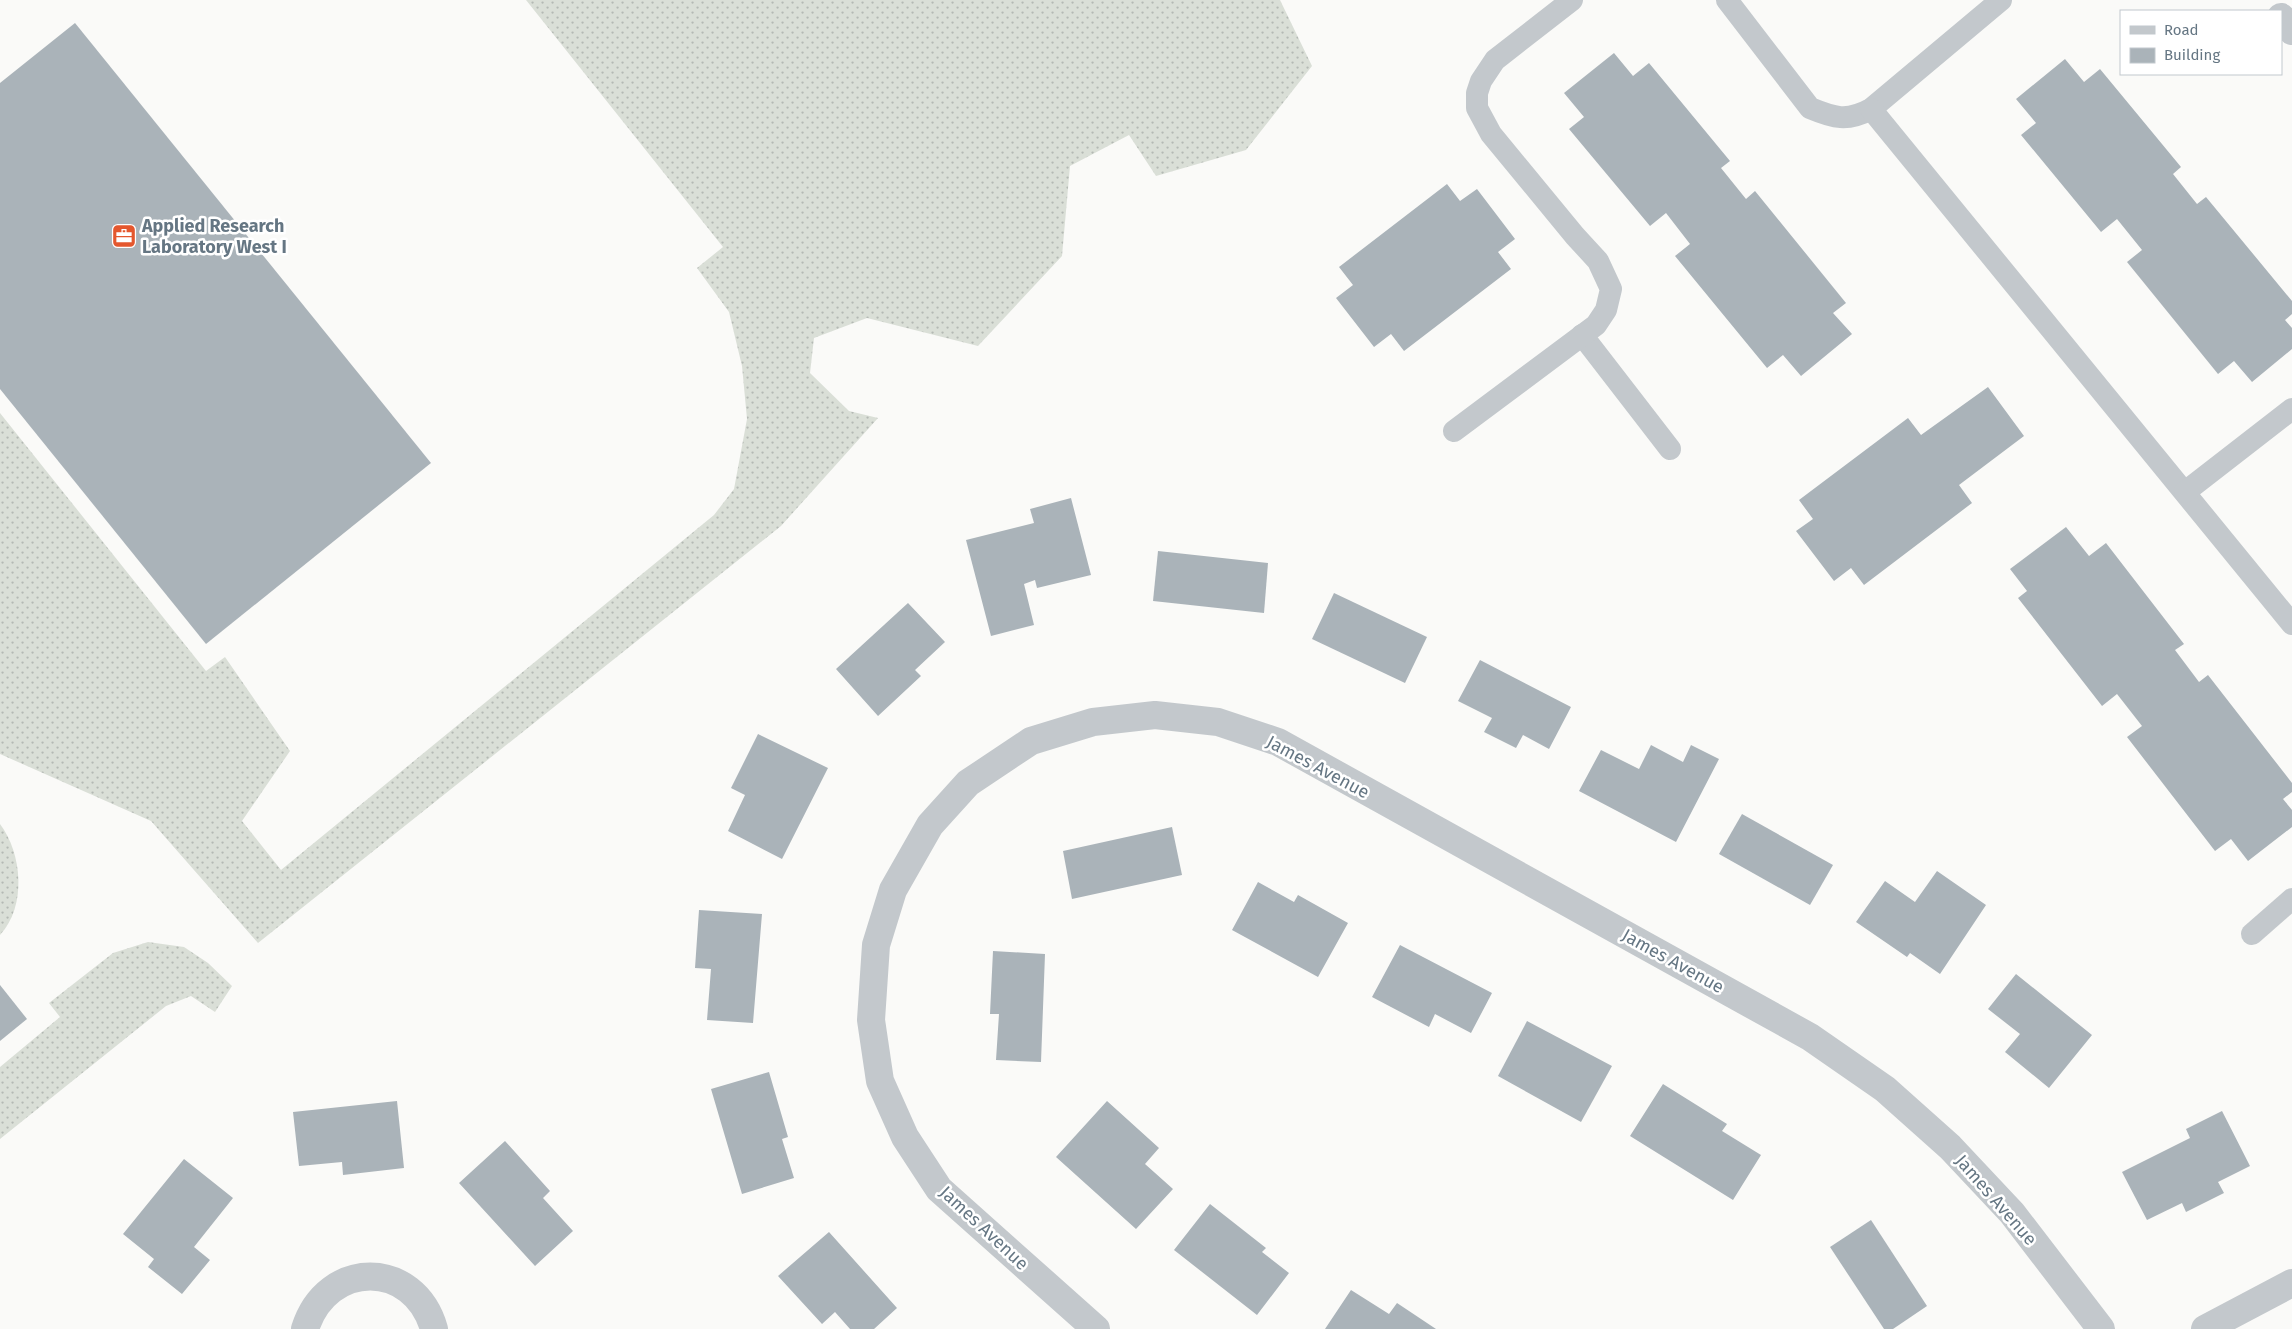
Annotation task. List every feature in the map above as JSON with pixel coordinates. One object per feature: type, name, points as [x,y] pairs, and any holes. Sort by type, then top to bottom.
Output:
[{"type":"street","points":[[2266,0],[2275,10]]},
{"type":"street","points":[[2282,18],[2292,31]]},
{"type":"street","name":"James Avenue","points":[[1096,1329],[939,1189],[905,1137],[880,1081],[872,1029],[876,944],[893,890],[930,825],[968,784],[1031,741],[1093,722],[1155,715],[1218,722],[1278,742],[1810,1037],[1885,1090],[1950,1147],[2012,1213],[2101,1329]]},
{"type":"street","points":[[305,1329],[310,1314],[319,1300],[329,1290],[343,1282],[362,1276],[390,1279],[410,1290],[420,1300],[434,1329]]},
{"type":"street","points":[[2204,1329],[2292,1283]]},
{"type":"lane","points":[[1454,432],[1596,325],[1606,310],[1611,289],[1598,261],[1491,134],[1477,108],[1477,93],[1480,81],[1495,60],[1572,0]]},
{"type":"lane","points":[[1727,0],[1810,108],[1828,116],[1842,118],[1855,117],[1871,108],[2001,0]]},
{"type":"lane","points":[[1871,108],[2292,624]]},
{"type":"lane","points":[[1582,335],[1670,449]]},
{"type":"lane","points":[[2184,492],[2292,409]]},
{"type":"lane","points":[[2252,934],[2292,899]]},
{"type":"shaded area","points":[[526,0],[1280,0],[1312,66],[1246,150],[1156,176],[1129,135],[1070,166],[1062,256],[978,346],[867,318],[814,338],[810,373],[849,411],[878,418],[781,526],[258,943],[151,821],[0,754],[0,413],[206,671],[225,657],[290,751],[242,821],[281,870],[714,515],[734,489],[747,419],[742,366],[729,312],[697,268],[723,247]]},
{"type":"shaded area","points":[[0,824],[13,849],[17,864],[18,895],[9,923],[0,935]]},
{"type":"shaded area","points":[[148,942],[184,947],[208,963],[232,986],[215,1012],[191,996],[166,1006],[0,1139],[0,1067],[60,1017],[49,1003],[113,953]]},
{"type":"building","name":"Applied Research Laboratory West I","points":[[75,23],[431,463],[206,644],[0,389],[0,83]]},
{"type":"building","points":[[1614,53],[1633,76],[1649,63],[1730,161],[1721,168],[1746,199],[1755,191],[1846,303],[1833,313],[1852,334],[1801,376],[1783,355],[1767,368],[1675,256],[1690,244],[1666,213],[1650,226],[1569,129],[1584,117],[1564,93]]},
{"type":"building","points":[[2065,59],[2084,82],[2100,69],[2181,167],[2173,174],[2197,204],[2206,197],[2292,301],[2292,314],[2285,320],[2292,328],[2292,349],[2252,382],[2234,361],[2218,374],[2127,262],[2142,250],[2117,219],[2101,232],[2021,135],[2036,123],[2016,99]]},
{"type":"building","points":[[1447,184],[1460,201],[1477,189],[1515,239],[1498,252],[1511,269],[1404,351],[1391,334],[1374,347],[1336,298],[1353,285],[1339,267]]},
{"type":"building","points":[[1988,387],[2024,436],[1959,485],[1972,503],[1864,585],[1851,568],[1834,581],[1796,531],[1813,519],[1799,500],[1908,418],[1921,435]]},
{"type":"building","points":[[1071,498],[1091,575],[1037,588],[1035,580],[1024,584],[1034,625],[991,636],[966,540],[1034,523],[1030,509]]},
{"type":"building","points":[[2066,527],[2089,556],[2106,543],[2184,644],[2175,650],[2199,682],[2208,675],[2292,783],[2292,792],[2283,799],[2292,810],[2292,827],[2248,861],[2231,839],[2215,851],[2127,737],[2142,726],[2117,694],[2102,706],[2018,598],[2027,591],[2010,569]]},
{"type":"building","points":[[1158,551],[1268,563],[1264,613],[1153,601]]},
{"type":"building","points":[[1334,593],[1427,637],[1405,683],[1312,639]]},
{"type":"building","points":[[908,603],[945,642],[915,670],[921,676],[878,716],[836,669]]},
{"type":"building","points":[[1480,660],[1571,707],[1549,749],[1523,735],[1516,748],[1484,732],[1492,718],[1458,701]]},
{"type":"building","points":[[758,734],[828,768],[782,859],[728,831],[745,795],[731,788]]},
{"type":"building","points":[[1651,745],[1683,762],[1691,745],[1719,759],[1676,842],[1579,791],[1601,750],[1639,769]]},
{"type":"building","points":[[1742,814],[1833,865],[1810,905],[1719,854]]},
{"type":"building","points":[[1172,827],[1182,875],[1072,899],[1063,851]]},
{"type":"building","points":[[1937,871],[1986,905],[1940,974],[1910,953],[1907,957],[1856,922],[1885,881],[1915,902]]},
{"type":"building","points":[[1258,882],[1294,902],[1298,895],[1348,923],[1318,977],[1232,930]]},
{"type":"building","points":[[699,910],[762,914],[753,1023],[707,1020],[711,969],[695,968]]},
{"type":"building","points":[[1400,945],[1492,993],[1471,1033],[1435,1014],[1429,1027],[1372,997]]},
{"type":"building","points":[[993,951],[1045,954],[1041,1062],[996,1060],[999,1014],[990,1014]]},
{"type":"building","points":[[2016,974],[2092,1035],[2049,1088],[2005,1052],[2020,1034],[1988,1009]]},
{"type":"building","points":[[0,985],[27,1019],[0,1041]]},
{"type":"building","points":[[1527,1021],[1612,1066],[1581,1122],[1498,1076]]},
{"type":"building","points":[[769,1072],[788,1137],[782,1139],[794,1178],[742,1194],[711,1089]]},
{"type":"building","points":[[1663,1084],[1727,1124],[1722,1131],[1761,1155],[1733,1200],[1630,1136]]},
{"type":"building","points":[[397,1101],[404,1168],[343,1175],[342,1162],[299,1166],[293,1112]]},
{"type":"building","points":[[1107,1101],[1159,1148],[1145,1164],[1173,1189],[1136,1229],[1056,1157]]},
{"type":"building","points":[[2222,1111],[2250,1166],[2218,1182],[2224,1193],[2186,1212],[2182,1203],[2147,1220],[2122,1172],[2190,1138],[2186,1129]]},
{"type":"building","points":[[505,1141],[550,1191],[543,1198],[573,1231],[535,1266],[459,1183]]},
{"type":"building","points":[[184,1159],[233,1198],[194,1247],[210,1260],[182,1294],[148,1267],[154,1259],[123,1234]]},
{"type":"building","points":[[1210,1204],[1266,1248],[1262,1252],[1289,1273],[1257,1315],[1174,1250]]},
{"type":"building","points":[[1871,1220],[1927,1306],[1893,1329],[1884,1329],[1830,1247]]},
{"type":"building","points":[[829,1232],[897,1308],[874,1329],[850,1329],[835,1312],[822,1324],[778,1276]]},
{"type":"building","points":[[1351,1290],[1389,1314],[1397,1303],[1436,1329],[1325,1329]]},
{"type":"place","name":"Applied Research Laboratory West I","points":[[124,236]]}]
